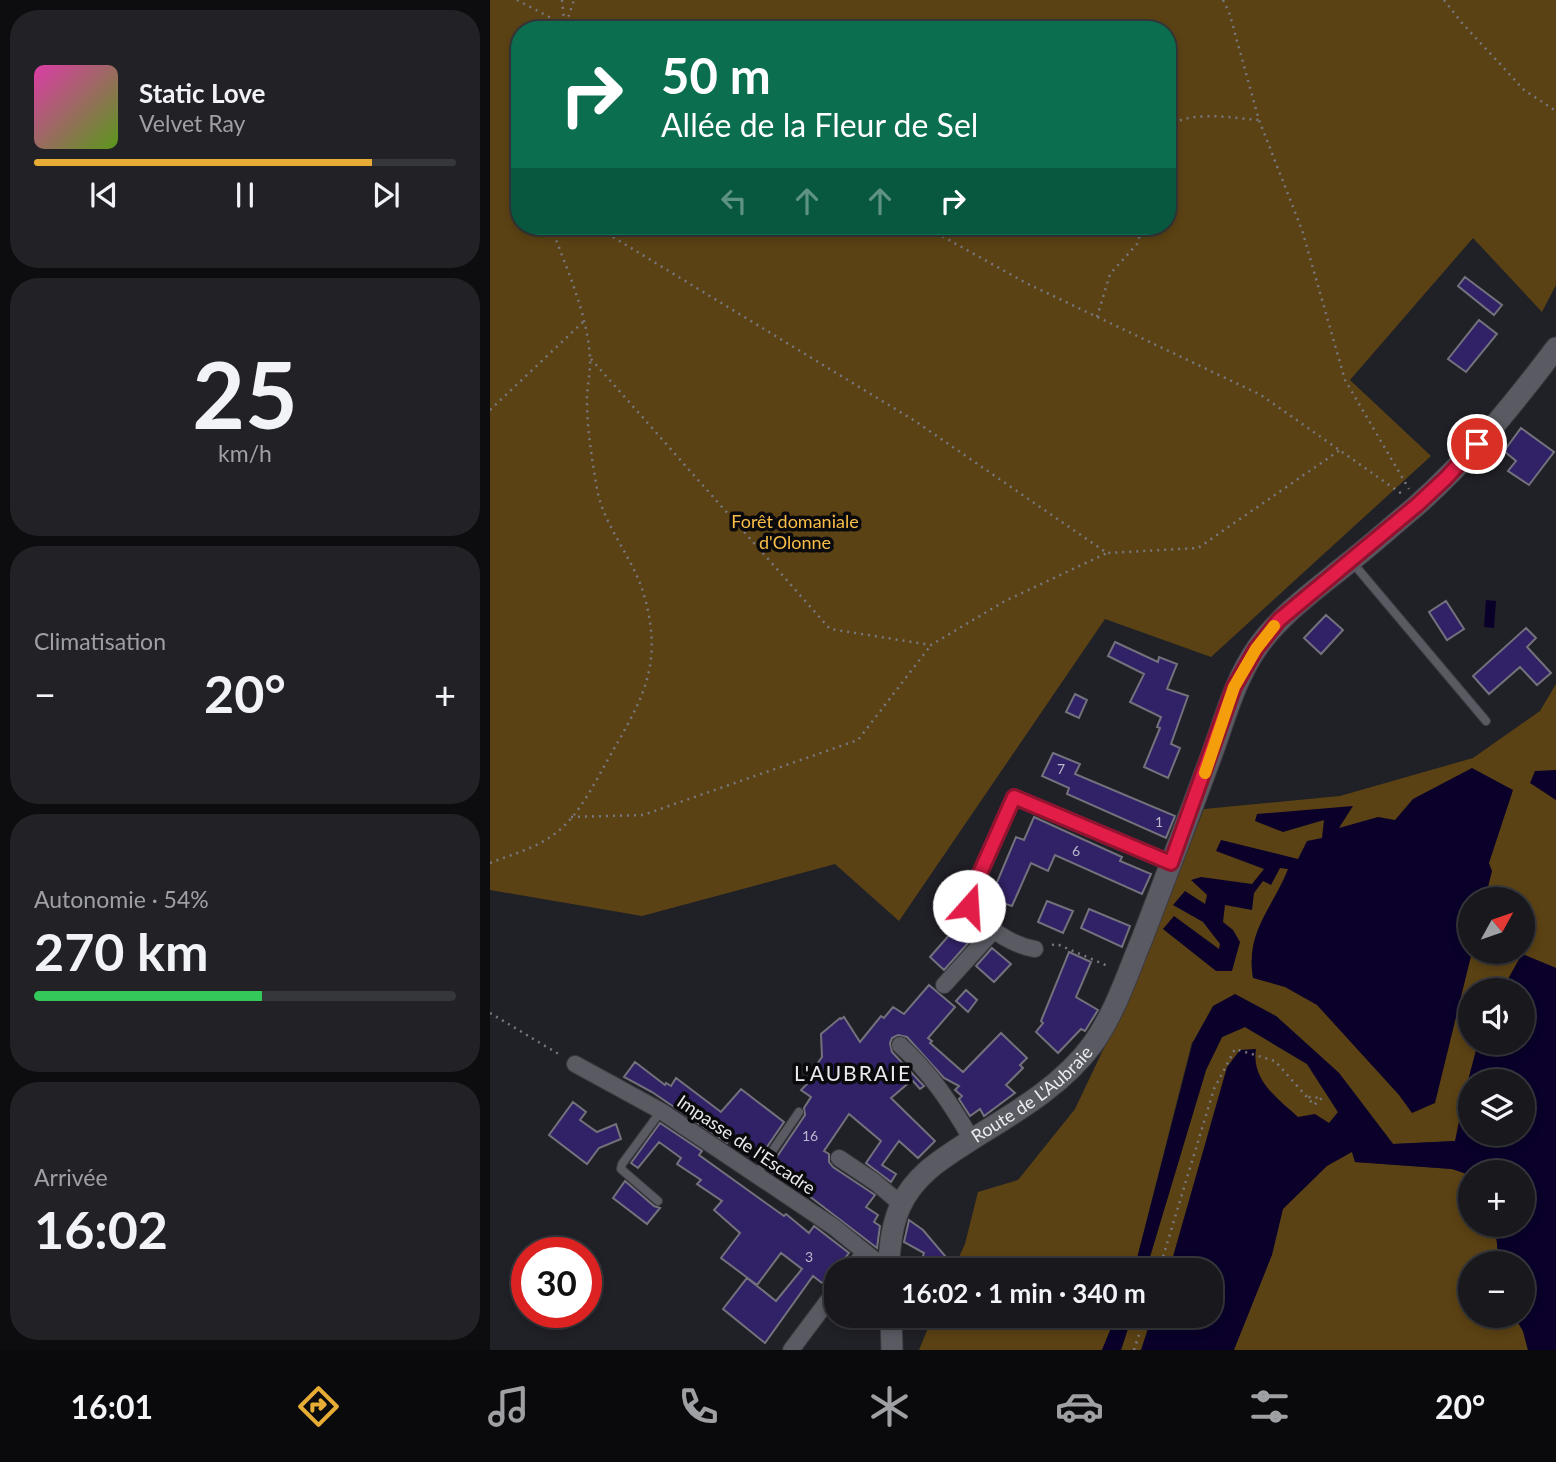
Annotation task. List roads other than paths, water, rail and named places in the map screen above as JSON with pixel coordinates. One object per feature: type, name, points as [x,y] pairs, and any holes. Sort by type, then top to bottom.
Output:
[{"type":"street","points":[[1351,561],[1417,505],[1463,459],[1523,391],[1556,348]]},
{"type":"street","name":"Route de L'Aubraie","points":[[889,1258],[892,1234],[901,1204],[910,1188],[940,1159],[972,1140],[1068,1072],[1104,1028],[1158,899],[1234,687],[1256,649],[1279,620],[1351,561]]},
{"type":"street","points":[[1035,949],[1011,942],[994,930],[972,910],[968,900],[1014,797],[1171,863]]},
{"type":"street","points":[[944,985],[994,930]]},
{"type":"street","points":[[900,1045],[947,1097],[972,1140]]},
{"type":"street","name":"Impasse de l'Escadre","points":[[575,1064],[661,1111],[834,1227],[873,1258]]},
{"type":"street","points":[[839,1158],[875,1182],[901,1204]]},
{"type":"street","points":[[860,1258],[865,1252]]},
{"type":"street","points":[[791,1350],[824,1306]]},
{"type":"street","points":[[891,1328],[892,1350]]},
{"type":"lane","points":[[1351,561],[1486,721]]},
{"type":"lane","points":[[658,1201],[621,1170],[622,1164],[661,1111]]},
{"type":"lane","points":[[756,1175],[799,1112]]},
{"type":"district","name":"L'AUBRAIE","points":[[853,1074]]},
{"type":"park label","name":"Forêt domaniale d'Olonne","points":[[795,532]]}]
